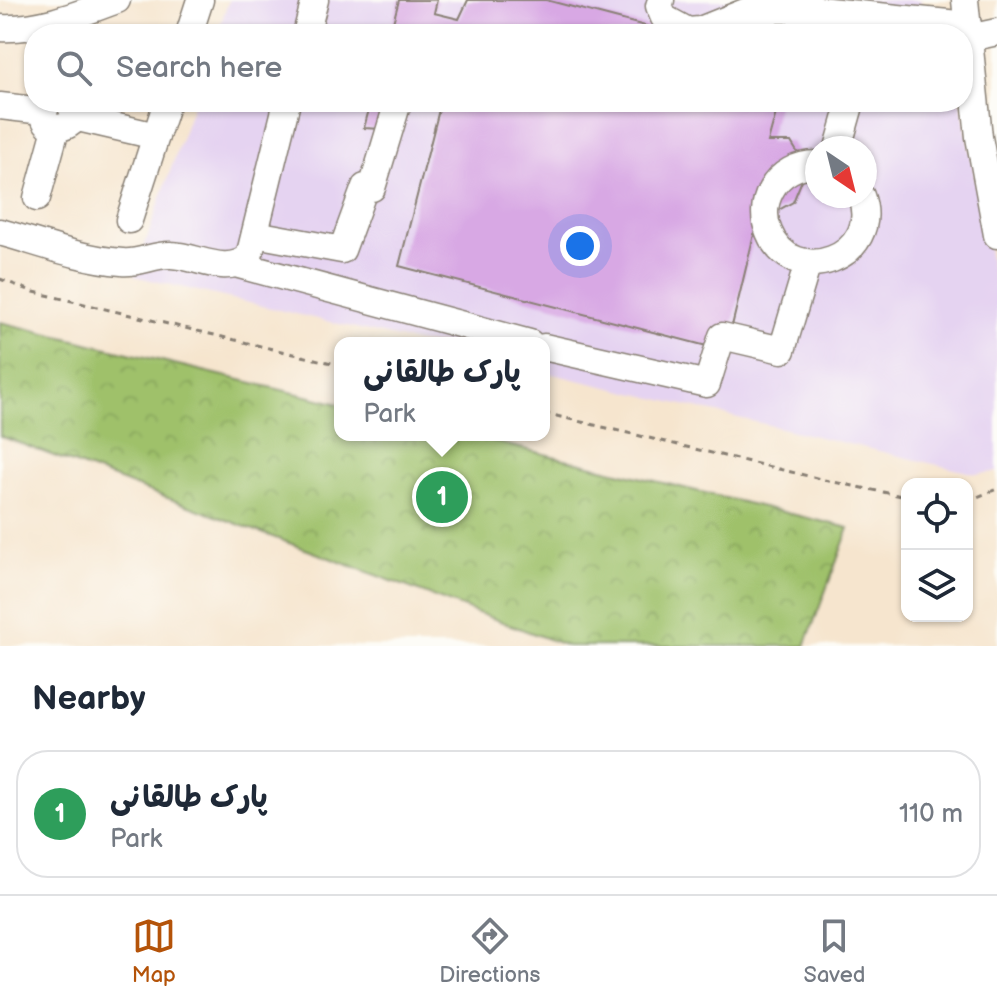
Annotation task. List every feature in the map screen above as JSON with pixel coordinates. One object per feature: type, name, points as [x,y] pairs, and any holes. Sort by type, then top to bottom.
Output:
[{"type":"street","points":[[76,24],[117,0]]},
{"type":"street","points":[[192,24],[200,0]]},
{"type":"street","points":[[309,24],[315,0]]},
{"type":"street","points":[[661,0],[659,6],[664,18],[675,24]]},
{"type":"street","points":[[715,24],[750,10],[818,10],[967,21],[997,32]]},
{"type":"street","points":[[0,28],[24,27]]},
{"type":"street","points":[[973,79],[979,137],[997,235]]},
{"type":"street","points":[[0,106],[24,108]]},
{"type":"street","points":[[37,198],[58,112],[156,136]]},
{"type":"street","points":[[129,220],[164,112]]},
{"type":"street","points":[[239,265],[249,257],[285,112]]},
{"type":"street","points":[[255,234],[342,250],[365,187],[372,188],[395,112]]},
{"type":"street","points":[[841,136],[848,112]]},
{"type":"street","points":[[805,166],[778,180],[767,201],[765,213],[766,225],[777,246],[796,260],[808,263],[831,260],[851,247],[863,226],[863,208]]},
{"type":"street","points":[[0,232],[76,254],[125,263],[171,255],[224,266],[239,265],[508,337]]},
{"type":"street","points":[[550,348],[707,384],[722,336],[782,350],[808,263]]},
{"type":"path","points":[[0,279],[34,292],[334,364]]},
{"type":"path","points":[[550,414],[901,496]]},
{"type":"path","points":[[973,499],[997,489]]},
{"type":"shaded area","points":[[229,0],[921,0],[920,24],[221,24]]},
{"type":"shaded area","points":[[191,112],[963,112],[997,298],[997,472],[976,474],[550,373],[550,337],[394,337],[134,276]]},
{"type":"green space","points":[[0,322],[334,403],[334,441],[491,441],[849,528],[805,646],[567,646],[0,436]]},
{"type":"building","points":[[399,0],[437,0],[434,13],[459,19],[468,0],[546,0],[638,24],[393,24]]},
{"type":"building","points":[[368,112],[406,112],[401,130],[364,128]]},
{"type":"building","points":[[438,112],[776,112],[768,142],[791,142],[805,165],[805,173],[793,202],[757,222],[726,351],[399,266]]},
{"type":"place","name":"پارک طالقانی","points":[[442,497]]}]
